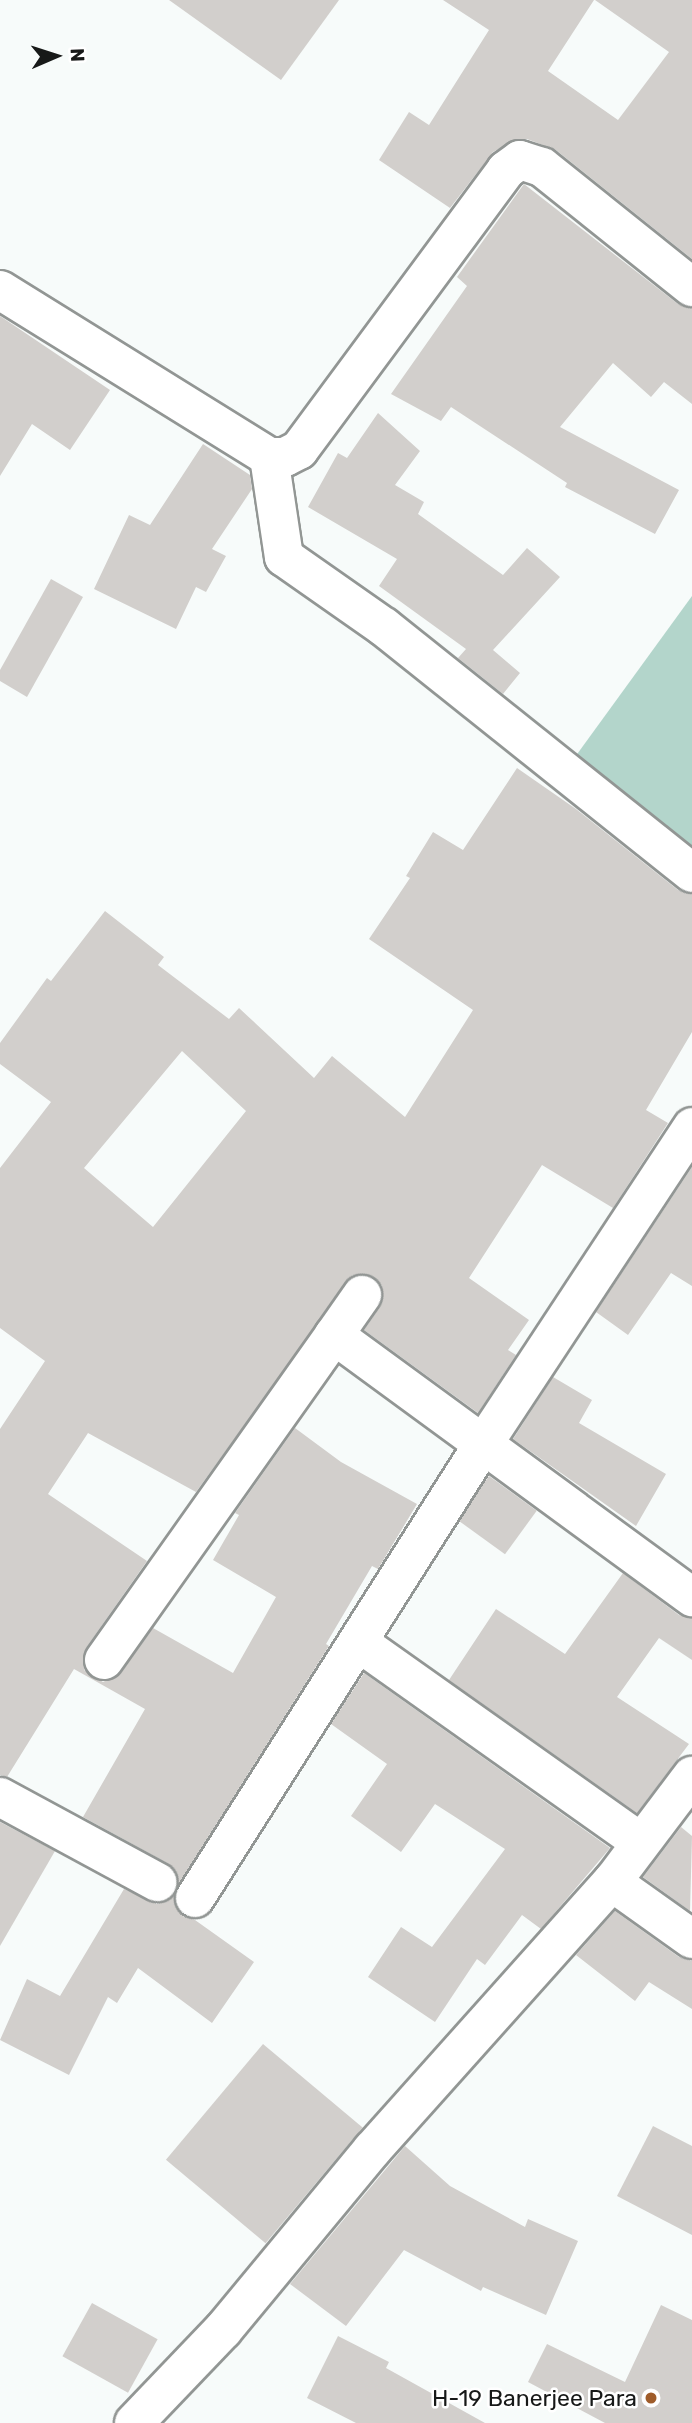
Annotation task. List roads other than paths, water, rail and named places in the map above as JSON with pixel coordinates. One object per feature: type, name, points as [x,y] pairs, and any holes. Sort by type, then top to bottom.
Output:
[{"type":"street","points":[[0,290],[269,457],[285,457],[299,450],[506,170],[520,160],[542,167],[692,287]]},
{"type":"street","points":[[269,457],[284,556],[384,627],[692,873]]},
{"type":"street","points":[[195,1898],[482,1446],[692,1127]]},
{"type":"street","points":[[104,1660],[362,1296]]},
{"type":"street","points":[[334,1335],[482,1446],[692,1597]]},
{"type":"street","points":[[358,1642],[640,1842]]},
{"type":"street","points":[[153,2418],[372,2150],[612,1882],[692,1776]]},
{"type":"street","points":[[0,1797],[157,1882]]},
{"type":"street","points":[[612,1882],[692,1939]]},
{"type":"place","name":"H-19 Banerjee Para","points":[[651,2398]]}]
